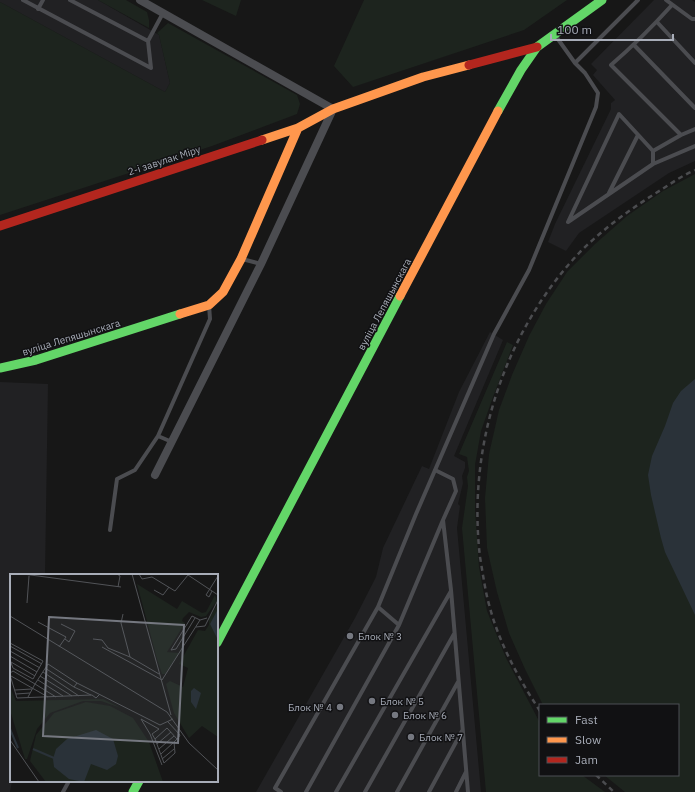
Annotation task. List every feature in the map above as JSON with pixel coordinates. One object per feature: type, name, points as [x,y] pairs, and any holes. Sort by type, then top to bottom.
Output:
[{"type":"street","points":[[140,0],[333,110],[261,264],[156,475]]},
{"type":"street","name":"вуліца Лепяшынскага","points":[[218,641],[521,70],[537,48],[602,0]]},
{"type":"street","name":"2-і завулак Міру","points":[[0,226],[298,128],[333,110],[423,77],[537,48]]},
{"type":"street","name":"вуліца Лепяшынскага","points":[[0,368],[36,360],[209,305],[223,292],[241,259],[298,128]]},
{"type":"street","points":[[133,792],[138,782]]},
{"type":"lane","points":[[23,0],[151,68],[148,41],[163,13]]},
{"type":"lane","points":[[38,8],[43,0]]},
{"type":"lane","points":[[70,0],[148,41]]},
{"type":"lane","points":[[575,63],[638,0]]},
{"type":"lane","points":[[666,0],[694,20]]},
{"type":"lane","points":[[672,5],[634,45],[611,65],[681,135]]},
{"type":"lane","points":[[657,22],[695,63]]},
{"type":"lane","points":[[282,792],[275,788],[378,607],[494,334],[528,270],[596,107],[598,92],[585,73],[575,63],[555,34]]},
{"type":"lane","points":[[634,45],[695,108]]},
{"type":"lane","points":[[653,164],[653,151],[620,114],[568,222],[653,164],[695,146]]},
{"type":"lane","points":[[653,151],[695,129]]},
{"type":"lane","points":[[608,195],[638,135]]},
{"type":"lane","points":[[241,259],[261,264]]},
{"type":"lane","points":[[110,530],[117,479],[135,470],[158,436],[210,319],[209,305]]},
{"type":"lane","points":[[158,436],[172,442]]},
{"type":"lane","points":[[306,792],[399,625],[456,491],[453,480],[435,470]]},
{"type":"lane","points":[[443,520],[451,590],[468,792]]},
{"type":"lane","points":[[336,792],[451,590]]},
{"type":"lane","points":[[378,607],[399,625]]},
{"type":"lane","points":[[365,792],[454,634]]},
{"type":"lane","points":[[397,792],[458,682]]},
{"type":"lane","points":[[428,792],[462,730]]},
{"type":"lane","points":[[456,792],[466,772]]},
{"type":"lane","points":[[63,792],[68,782]]},
{"type":"shaded area","points":[[0,0],[98,0],[159,35],[170,83],[165,92],[0,2]]},
{"type":"shaded area","points":[[98,0],[126,0],[147,12],[149,28]]},
{"type":"shaded area","points":[[202,0],[241,0],[236,16]]},
{"type":"shaded area","points":[[364,0],[567,0],[524,30],[353,87],[334,66]]},
{"type":"shaded area","points":[[654,0],[692,0],[695,2],[695,161],[669,173],[579,233],[566,251],[548,242],[555,224],[611,109],[611,103],[615,100],[593,75],[597,70],[591,64]]},
{"type":"shaded area","points":[[0,2],[165,92],[170,83],[159,35],[157,33],[168,23],[297,95],[300,104],[297,114],[212,146],[0,215]]},
{"type":"shaded area","points":[[695,174],[695,792],[625,792],[605,776],[679,776],[679,704],[542,704],[509,633],[497,592],[487,548],[485,498],[489,454],[499,410],[529,336],[546,304],[567,272],[595,244],[627,216],[663,191]]},
{"type":"shaded area","points":[[490,332],[503,340],[454,456],[465,462],[465,468],[462,476],[463,483],[458,504],[460,506],[457,528],[481,792],[256,792],[355,618],[376,577],[383,548],[422,466],[429,469],[459,392]]},
{"type":"shaded area","points":[[507,342],[513,345],[481,431],[475,465],[475,510],[479,567],[487,611],[506,658],[539,721],[539,776],[583,776],[605,792],[486,792],[462,528],[468,486],[467,477],[469,471],[467,457],[459,454]]},
{"type":"shaded area","points":[[695,379],[695,615],[665,552],[651,495],[648,475],[652,456],[673,403],[681,391]]},
{"type":"shaded area","points":[[0,382],[48,384],[45,574],[10,574],[10,782],[12,782],[10,792],[0,792]]},
{"type":"railway","points":[[539,709],[518,674],[499,635],[488,602],[480,557],[477,516],[479,474],[486,433],[497,393],[512,355],[530,318],[553,284],[580,252],[598,235],[626,213],[646,199],[695,170]]},
{"type":"railway","points":[[597,776],[614,792]]},
{"type":"traffic: fast","points":[[498,111],[521,70],[537,47],[602,0]]},
{"type":"traffic: fast","points":[[218,641],[400,296]]},
{"type":"traffic: fast","points":[[0,368],[36,360],[180,314]]},
{"type":"traffic: fast","points":[[133,792],[138,782]]},
{"type":"traffic: slow","points":[[262,140],[298,128],[333,109],[423,77],[469,65]]},
{"type":"traffic: slow","points":[[400,296],[498,111]]},
{"type":"traffic: slow","points":[[180,314],[209,305],[223,292],[241,259],[298,128]]},
{"type":"traffic: jam","points":[[469,65],[537,47]]},
{"type":"traffic: jam","points":[[0,226],[262,140]]},
{"type":"place","name":"Блок № 3","points":[[350,636]]},
{"type":"place","name":"Блок № 5","points":[[372,701]]},
{"type":"place","name":"Блок № 4","points":[[340,707]]},
{"type":"place","name":"Блок № 6","points":[[395,715]]},
{"type":"place","name":"Блок № 7","points":[[411,737]]}]
